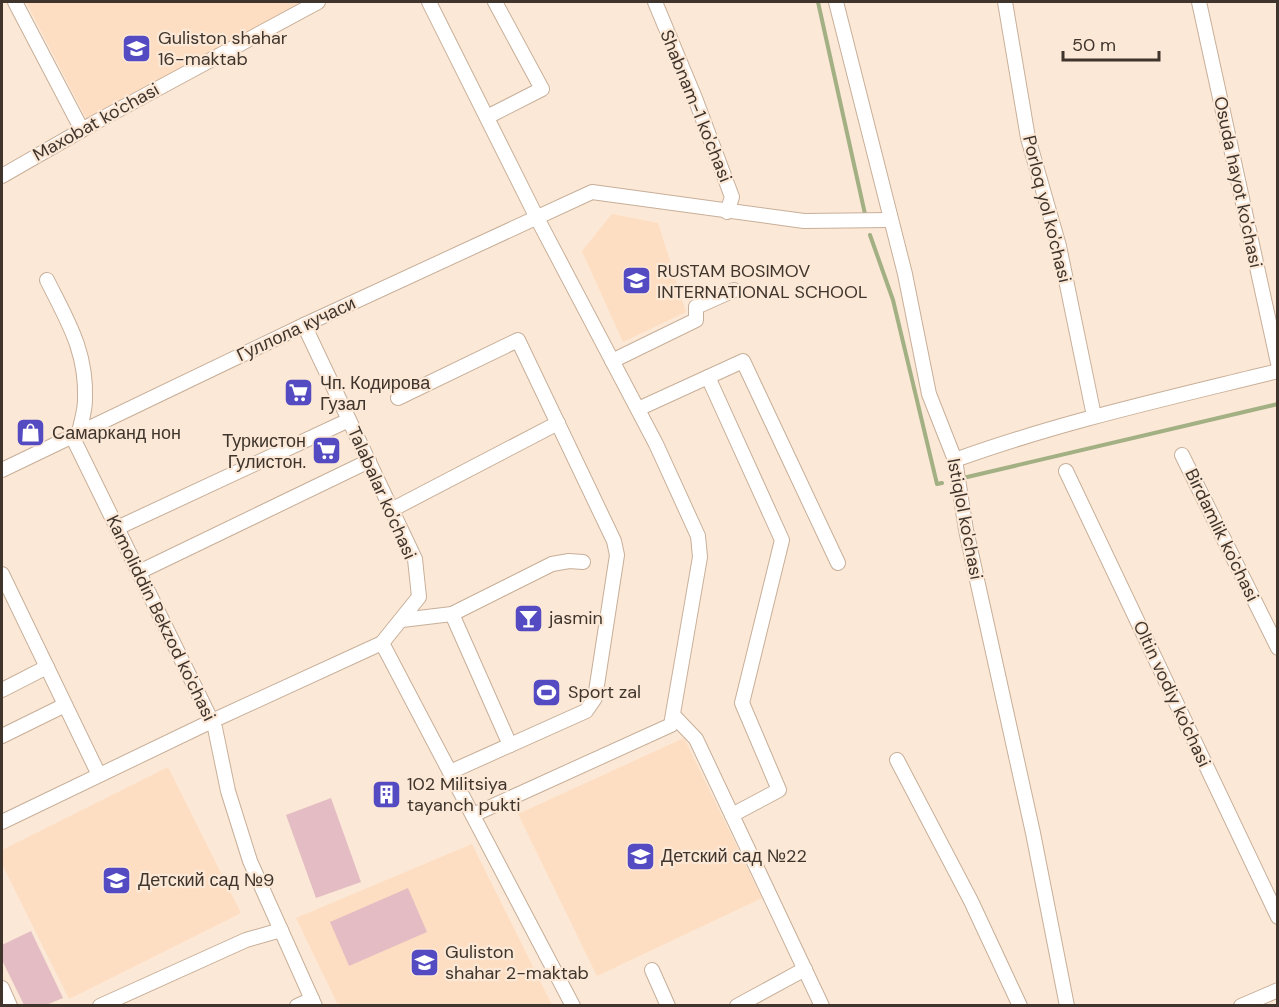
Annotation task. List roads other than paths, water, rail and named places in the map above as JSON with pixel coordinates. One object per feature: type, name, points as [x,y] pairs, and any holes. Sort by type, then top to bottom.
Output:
[{"type":"street","points":[[15,2],[82,130]]},
{"type":"street","name":"Maxobat ko'chasi","points":[[2,176],[318,2]]},
{"type":"street","points":[[429,2],[537,218],[656,444],[698,536],[700,557],[671,725],[473,815]]},
{"type":"street","points":[[487,117],[542,89],[495,2]]},
{"type":"street","name":"Shabnam-1 ko'chasi","points":[[655,2],[695,98],[732,197],[727,212]]},
{"type":"street","name":"Istiqlol ko'chasi","points":[[836,2],[905,274],[929,394],[955,460],[966,530],[1033,833],[1067,1005]]},
{"type":"street","name":"Porloq yol ko'chasi","points":[[1005,2],[1028,138],[1059,246],[1094,416]]},
{"type":"street","name":"Osuda hayot ko'chasi","points":[[1199,2],[1278,363]]},
{"type":"street","name":"Гуллола кучаси","points":[[2,470],[304,325],[592,192],[727,212]]},
{"type":"street","points":[[727,212],[804,221],[890,220]]},
{"type":"street","points":[[47,280],[78,343],[84,367],[85,402],[76,434]]},
{"type":"street","points":[[612,361],[696,320],[696,307],[734,290]]},
{"type":"street","name":"Talabalar ko'chasi","points":[[304,325],[415,559],[419,597],[382,643]]},
{"type":"street","points":[[398,398],[518,340],[614,541],[616,555],[595,698],[586,711],[450,772]]},
{"type":"street","points":[[638,409],[743,361],[838,563]]},
{"type":"street","points":[[955,460],[1018,438],[1094,416],[1278,371]]},
{"type":"street","points":[[708,377],[782,540],[742,702],[779,790],[732,815]]},
{"type":"street","points":[[117,528],[349,420]]},
{"type":"street","points":[[393,509],[558,423]]},
{"type":"street","name":"Kamoliddin Bekzod ko'chasi","points":[[76,434],[117,528],[215,728],[228,791],[250,861],[314,1002]]},
{"type":"street","name":"Birdamlik ko'chasi","points":[[1182,455],[1278,648]]},
{"type":"street","points":[[139,572],[369,460]]},
{"type":"street","name":"Oltin vodiy ko'chasi","points":[[1066,471],[1278,917]]},
{"type":"street","points":[[402,620],[452,614],[552,564],[569,561],[584,562]]},
{"type":"street","points":[[3,579],[99,775]]},
{"type":"street","points":[[452,614],[510,745]]},
{"type":"street","points":[[2,822],[382,643],[573,1005]]},
{"type":"street","points":[[2,690],[47,667]]},
{"type":"street","points":[[2,736],[65,705]]},
{"type":"street","points":[[673,715],[696,739],[822,1005]]},
{"type":"street","points":[[897,760],[971,901],[1020,1005]]},
{"type":"street","points":[[102,1005],[246,940],[281,930]]},
{"type":"street","points":[[737,1005],[805,969]]},
{"type":"street","points":[[652,970],[668,1005]]},
{"type":"street","points":[[2,988],[10,1005]]},
{"type":"street","points":[[1241,1005],[1278,990]]},
{"type":"street","points":[[297,1005],[314,1002]]},
{"type":"waterway","points":[[818,2],[865,214]]},
{"type":"waterway","points":[[870,235],[893,300],[937,484],[942,483]]},
{"type":"waterway","points":[[963,478],[1278,404]]},
{"type":"place","name":"Guliston shahar 16-maktab","points":[[137,48]]},
{"type":"place","name":"RUSTAM BOSIMOV INTERNATIONAL SCHOOL","points":[[636,281]]},
{"type":"place","name":"Чп. Кодирова Гузал","points":[[299,393]]},
{"type":"place","name":"Самарканд нон","points":[[31,433]]},
{"type":"place","name":"Туркистон Гулистон.","points":[[327,451]]},
{"type":"place","name":"jasmin","points":[[528,618]]},
{"type":"place","name":"Sport zal","points":[[547,692]]},
{"type":"place","name":"102 Militsiya tayanch pukti","points":[[386,794]]},
{"type":"place","name":"Детский сад №22","points":[[640,856]]},
{"type":"place","name":"Детский сад №9","points":[[117,880]]},
{"type":"place","name":"Guliston shahar 2-maktab","points":[[424,962]]}]
